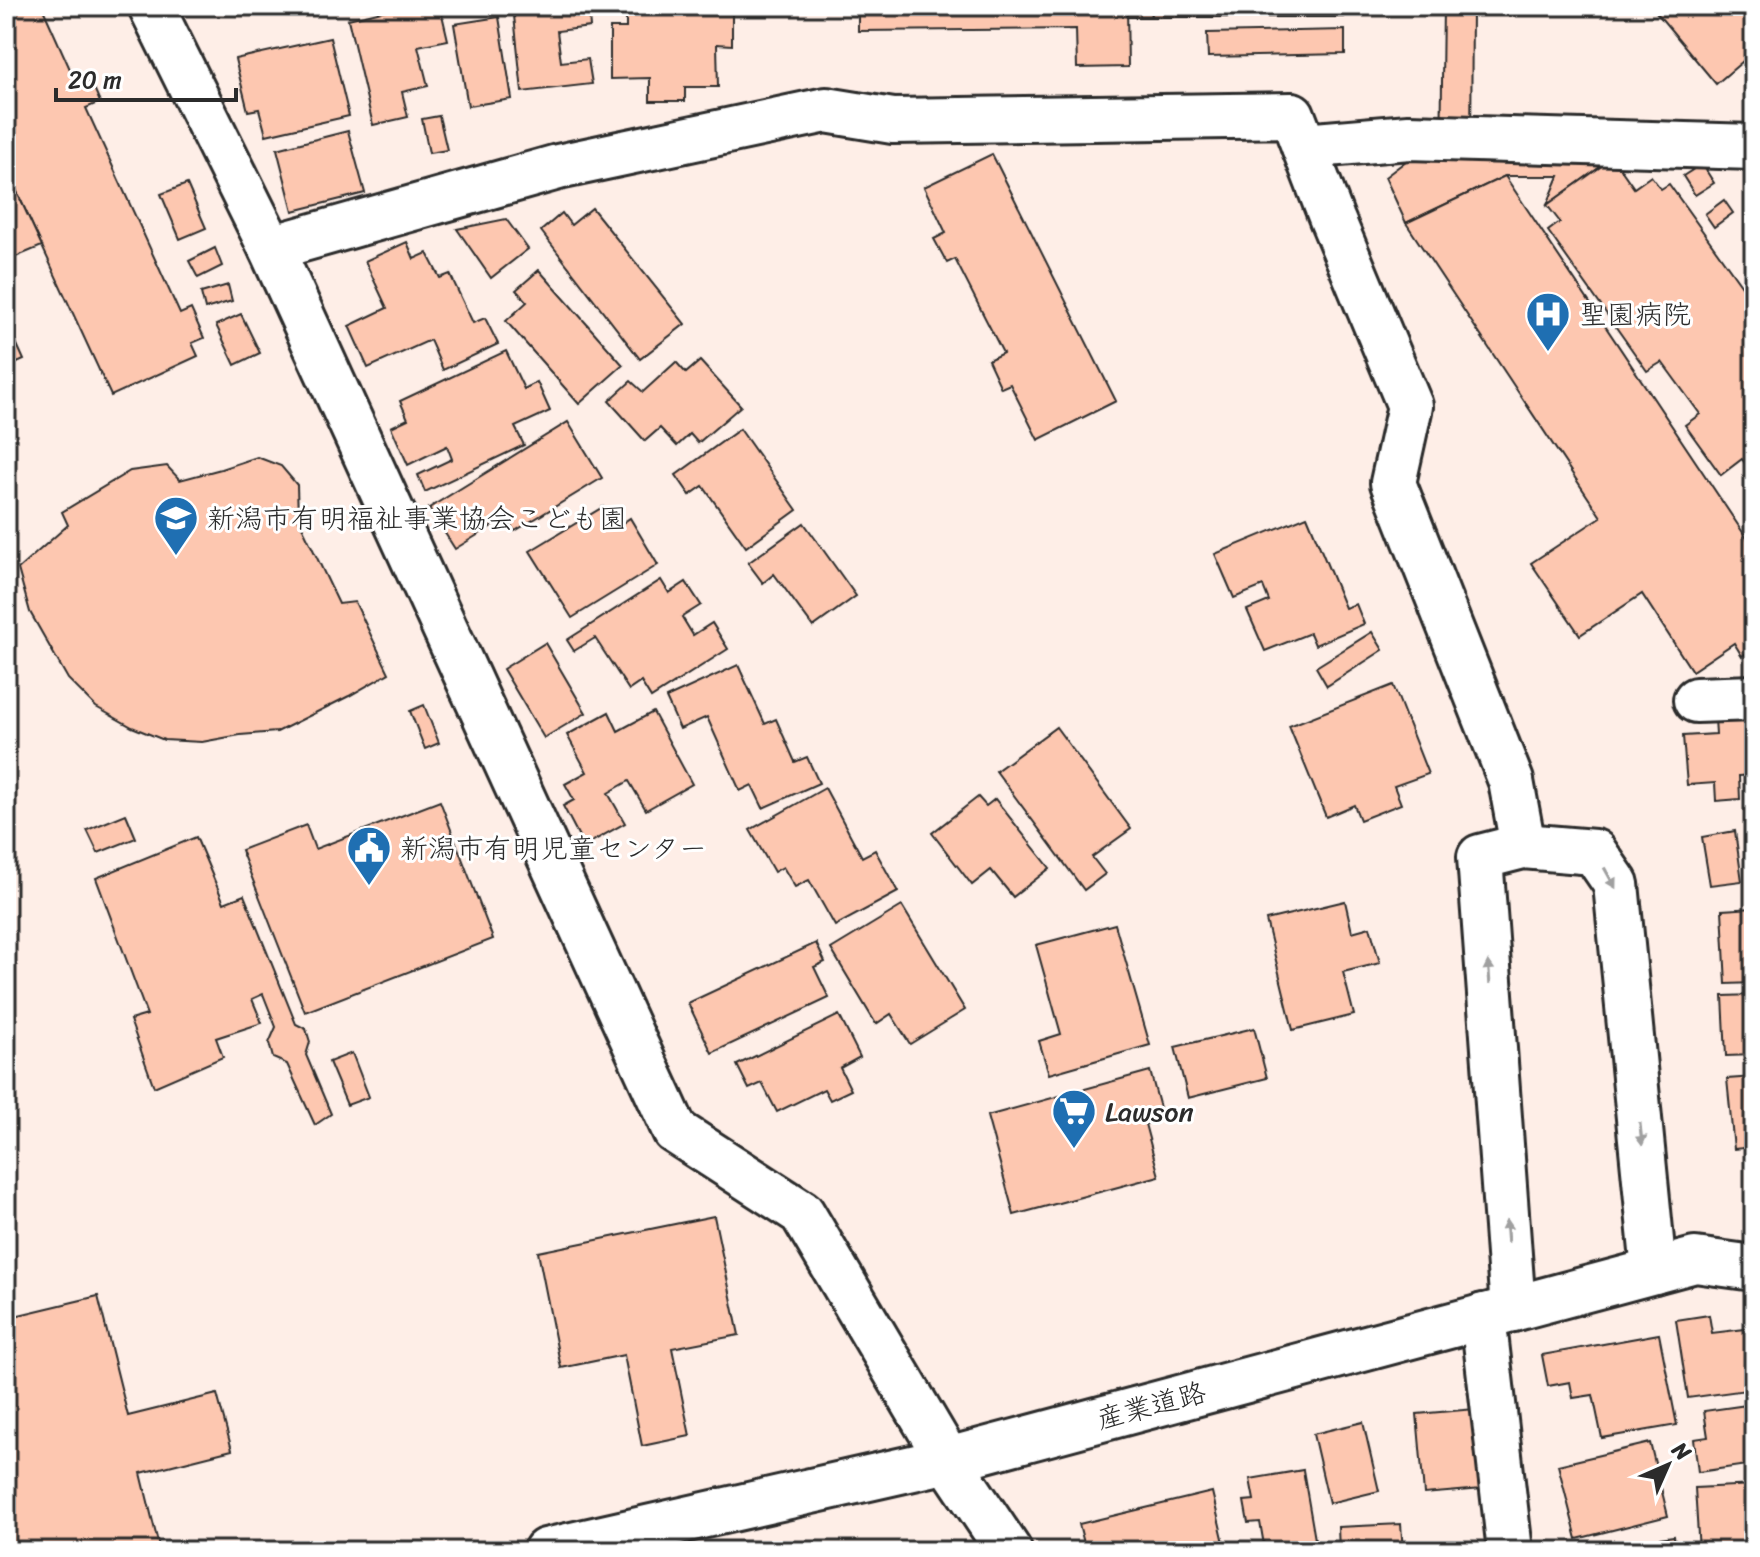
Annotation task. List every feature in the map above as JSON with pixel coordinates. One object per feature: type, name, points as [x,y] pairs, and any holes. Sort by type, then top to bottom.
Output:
[{"type":"street","points":[[151,6],[271,248],[675,1131],[802,1213],[948,1460],[1009,1551]]},
{"type":"street","points":[[271,248],[558,167],[826,110],[893,121],[1292,115],[1410,406],[1393,483],[1511,781],[1523,846]]},
{"type":"street","points":[[1304,146],[1409,137],[1754,147]]},
{"type":"street","points":[[1696,700],[1754,698]]},
{"type":"street","points":[[1510,1551],[1480,857],[1523,846],[1594,852],[1616,884],[1654,1271]]},
{"type":"street","name":"産業道路","points":[[546,1551],[948,1460],[1695,1260],[1754,1268]]},
{"type":"building","points":[[6,6],[49,6],[43,9],[78,87],[91,81],[100,102],[86,108],[180,314],[191,309],[204,338],[192,343],[198,356],[111,396],[6,168]]},
{"type":"building","points":[[403,6],[440,6],[448,40],[418,46],[428,86],[402,92],[408,117],[373,125],[348,19]]},
{"type":"building","points":[[513,6],[588,6],[590,27],[557,31],[561,62],[588,59],[592,84],[522,92]]},
{"type":"building","points":[[665,6],[732,6],[732,45],[717,44],[718,87],[685,87],[685,101],[650,101],[650,78],[610,79],[610,28],[626,28],[626,12],[666,11]]},
{"type":"building","points":[[858,6],[1127,6],[1128,67],[1077,68],[1076,29],[858,31]]},
{"type":"building","points":[[1127,6],[1150,6],[1151,17],[1127,17]]},
{"type":"building","points":[[1150,6],[1343,6],[1343,17],[1151,17]]},
{"type":"building","points":[[1443,6],[1472,6],[1471,152],[1613,158],[1547,205],[1559,176],[1505,176],[1406,223],[1385,177],[1406,161],[1441,158]]},
{"type":"building","points":[[1651,6],[1754,6],[1754,63],[1749,56],[1716,84]]},
{"type":"building","points":[[499,17],[512,99],[468,106],[454,24]]},
{"type":"building","points":[[1345,30],[1345,54],[1208,57],[1207,33]]},
{"type":"building","points":[[330,38],[349,116],[266,135],[259,109],[248,111],[235,59]]},
{"type":"building","points":[[439,116],[447,150],[429,153],[422,119]]},
{"type":"building","points":[[348,131],[365,193],[293,211],[277,149]]},
{"type":"building","points":[[992,154],[1116,401],[1038,440],[1010,384],[1001,388],[988,360],[1003,353],[955,259],[947,263],[934,239],[946,233],[924,187]]},
{"type":"building","points":[[1613,158],[1634,188],[1651,176],[1661,189],[1669,184],[1754,303],[1754,476],[1742,459],[1721,475],[1685,425],[1700,414],[1662,362],[1647,371],[1548,231],[1560,222],[1547,205]]},
{"type":"building","points":[[1702,164],[1714,183],[1695,195],[1683,176]]},
{"type":"building","points":[[9,175],[42,246],[6,261],[6,176]]},
{"type":"building","points":[[1505,176],[1754,549],[1754,648],[1742,656],[1734,643],[1692,671],[1642,594],[1580,635],[1531,563],[1601,517],[1406,223]]},
{"type":"building","points":[[187,184],[206,228],[180,239],[161,194]]},
{"type":"building","points":[[1724,200],[1733,213],[1714,227],[1705,214]]},
{"type":"building","points":[[592,208],[685,324],[640,359],[541,231],[562,213],[571,225]]},
{"type":"building","points":[[506,219],[528,249],[491,278],[457,229]]},
{"type":"building","points":[[407,242],[414,259],[427,253],[440,278],[450,274],[473,323],[485,318],[498,344],[443,370],[430,340],[368,368],[349,326],[387,308],[365,261]]},
{"type":"building","points":[[215,248],[222,266],[198,278],[189,261]]},
{"type":"building","points":[[539,270],[623,365],[579,404],[506,321],[527,302],[516,290]]},
{"type":"building","points":[[228,285],[232,301],[205,309],[201,293]]},
{"type":"building","points":[[241,314],[260,353],[235,365],[216,325]]},
{"type":"building","points":[[6,320],[24,360],[6,368]]},
{"type":"building","points":[[506,351],[524,389],[537,382],[550,411],[515,427],[524,445],[425,492],[418,475],[452,459],[447,446],[408,465],[391,427],[408,419],[400,401]]},
{"type":"building","points":[[700,361],[741,406],[698,443],[690,434],[677,446],[660,428],[645,441],[609,401],[631,381],[643,392],[676,362],[686,373]]},
{"type":"building","points":[[568,422],[602,478],[515,531],[505,518],[455,549],[429,508]]},
{"type":"building","points":[[740,429],[797,510],[746,547],[703,486],[690,495],[676,475]]},
{"type":"building","points":[[257,457],[281,466],[297,485],[298,518],[339,604],[355,602],[389,673],[277,732],[202,742],[164,740],[96,707],[68,679],[30,612],[18,569],[68,525],[62,512],[130,471],[167,466],[180,480]]},
{"type":"building","points":[[603,507],[615,528],[630,518],[658,565],[572,618],[530,551]]},
{"type":"building","points":[[1307,516],[1345,608],[1356,604],[1364,624],[1315,645],[1310,633],[1265,651],[1247,610],[1269,601],[1263,586],[1234,598],[1215,554]]},
{"type":"building","points":[[804,523],[856,596],[813,627],[774,574],[763,583],[748,563]]},
{"type":"building","points":[[661,580],[669,593],[686,582],[701,605],[682,617],[693,635],[712,623],[728,649],[651,698],[641,682],[629,690],[595,638],[574,651],[567,640]]},
{"type":"building","points":[[1372,632],[1383,650],[1327,686],[1316,667]]},
{"type":"building","points":[[545,643],[586,713],[544,738],[503,669]]},
{"type":"building","points":[[738,665],[765,724],[776,719],[795,762],[807,757],[819,783],[763,808],[752,785],[740,791],[707,717],[680,729],[666,698]]},
{"type":"building","points":[[1393,685],[1428,774],[1394,786],[1401,804],[1360,820],[1354,805],[1326,817],[1289,726]]},
{"type":"building","points":[[424,705],[439,743],[425,749],[410,711]]},
{"type":"building","points":[[609,712],[618,731],[653,712],[692,784],[646,810],[629,781],[608,793],[625,823],[584,846],[563,806],[574,800],[565,784],[587,772],[567,735]]},
{"type":"building","points":[[1754,716],[1754,775],[1739,776],[1740,799],[1716,801],[1715,783],[1687,785],[1683,736],[1716,734],[1715,719]]},
{"type":"building","points":[[1056,727],[1131,829],[1092,857],[1105,874],[1084,890],[996,771]]},
{"type":"building","points":[[825,788],[862,857],[875,850],[898,892],[835,926],[809,880],[795,887],[783,867],[774,872],[750,830]]},
{"type":"building","points":[[978,797],[986,806],[995,799],[1050,868],[1013,897],[991,870],[972,885],[932,833]]},
{"type":"building","points":[[440,801],[493,939],[305,1012],[241,850],[306,825],[315,849]]},
{"type":"building","points":[[126,814],[136,838],[98,853],[87,830]]},
{"type":"building","points":[[1735,831],[1742,881],[1710,885],[1702,837]]},
{"type":"building","points":[[196,837],[224,903],[244,895],[296,1024],[306,1029],[310,1042],[306,1055],[331,1114],[315,1125],[287,1064],[273,1058],[269,1043],[276,1027],[263,994],[252,999],[262,1023],[216,1038],[223,1057],[154,1087],[130,1020],[147,1015],[96,878]]},
{"type":"building","points":[[1345,901],[1352,932],[1370,927],[1380,963],[1343,972],[1354,1015],[1293,1030],[1266,920]]},
{"type":"building","points":[[902,906],[965,1010],[910,1044],[891,1014],[876,1024],[831,949]]},
{"type":"building","points":[[1754,908],[1754,983],[1726,984],[1722,910]]},
{"type":"building","points":[[1115,924],[1150,1045],[1049,1074],[1039,1041],[1061,1034],[1036,945]]},
{"type":"building","points":[[816,943],[825,962],[814,967],[829,998],[712,1053],[688,1003]]},
{"type":"building","points":[[1754,995],[1754,1055],[1726,1056],[1723,996]]},
{"type":"building","points":[[839,1015],[860,1057],[840,1068],[851,1090],[830,1100],[824,1089],[777,1112],[762,1083],[749,1089],[737,1065]]},
{"type":"building","points":[[1254,1028],[1267,1078],[1188,1098],[1175,1047]]},
{"type":"building","points":[[352,1053],[369,1097],[347,1105],[329,1062]]},
{"type":"building","name":"Lawson","points":[[1150,1071],[1163,1119],[1145,1124],[1159,1176],[1014,1215],[987,1116]]},
{"type":"building","points":[[1754,1077],[1754,1147],[1734,1149],[1727,1079]]},
{"type":"building","points":[[714,1216],[739,1335],[672,1348],[690,1436],[642,1446],[624,1355],[561,1368],[538,1252]]},
{"type":"building","points":[[98,1296],[128,1416],[217,1394],[232,1450],[141,1473],[160,1551],[6,1551],[6,1318]]},
{"type":"building","points":[[1709,1315],[1712,1333],[1754,1328],[1754,1389],[1688,1398],[1676,1320]]},
{"type":"building","points":[[1659,1334],[1677,1425],[1602,1438],[1593,1395],[1573,1398],[1570,1382],[1548,1386],[1542,1355]]},
{"type":"building","points":[[1754,1404],[1754,1464],[1698,1472],[1694,1439],[1708,1437],[1704,1411]]},
{"type":"building","points":[[1475,1409],[1482,1489],[1424,1494],[1417,1414]]},
{"type":"building","points":[[1363,1422],[1379,1491],[1329,1503],[1313,1434]]},
{"type":"building","points":[[1650,1443],[1668,1516],[1577,1539],[1558,1465]]},
{"type":"building","points":[[1303,1470],[1317,1551],[1265,1551],[1260,1522],[1248,1523],[1244,1501],[1254,1500],[1250,1479]]},
{"type":"building","points":[[1754,1485],[1754,1549],[1699,1551],[1695,1488]]},
{"type":"building","points":[[1212,1492],[1226,1551],[1086,1551],[1079,1524]]},
{"type":"building","points":[[1401,1524],[1403,1551],[1339,1551],[1338,1527]]},
{"type":"building","points":[[1674,1536],[1676,1551],[1571,1551]]},
{"type":"place","name":"聖園病院","points":[[1548,353]]},
{"type":"place","name":"新潟市有明福祉事業協会こども園","points":[[176,557]]},
{"type":"place","name":"新潟市有明児童センター","points":[[369,887]]},
{"type":"place","name":"Lawson","points":[[1074,1150]]}]
